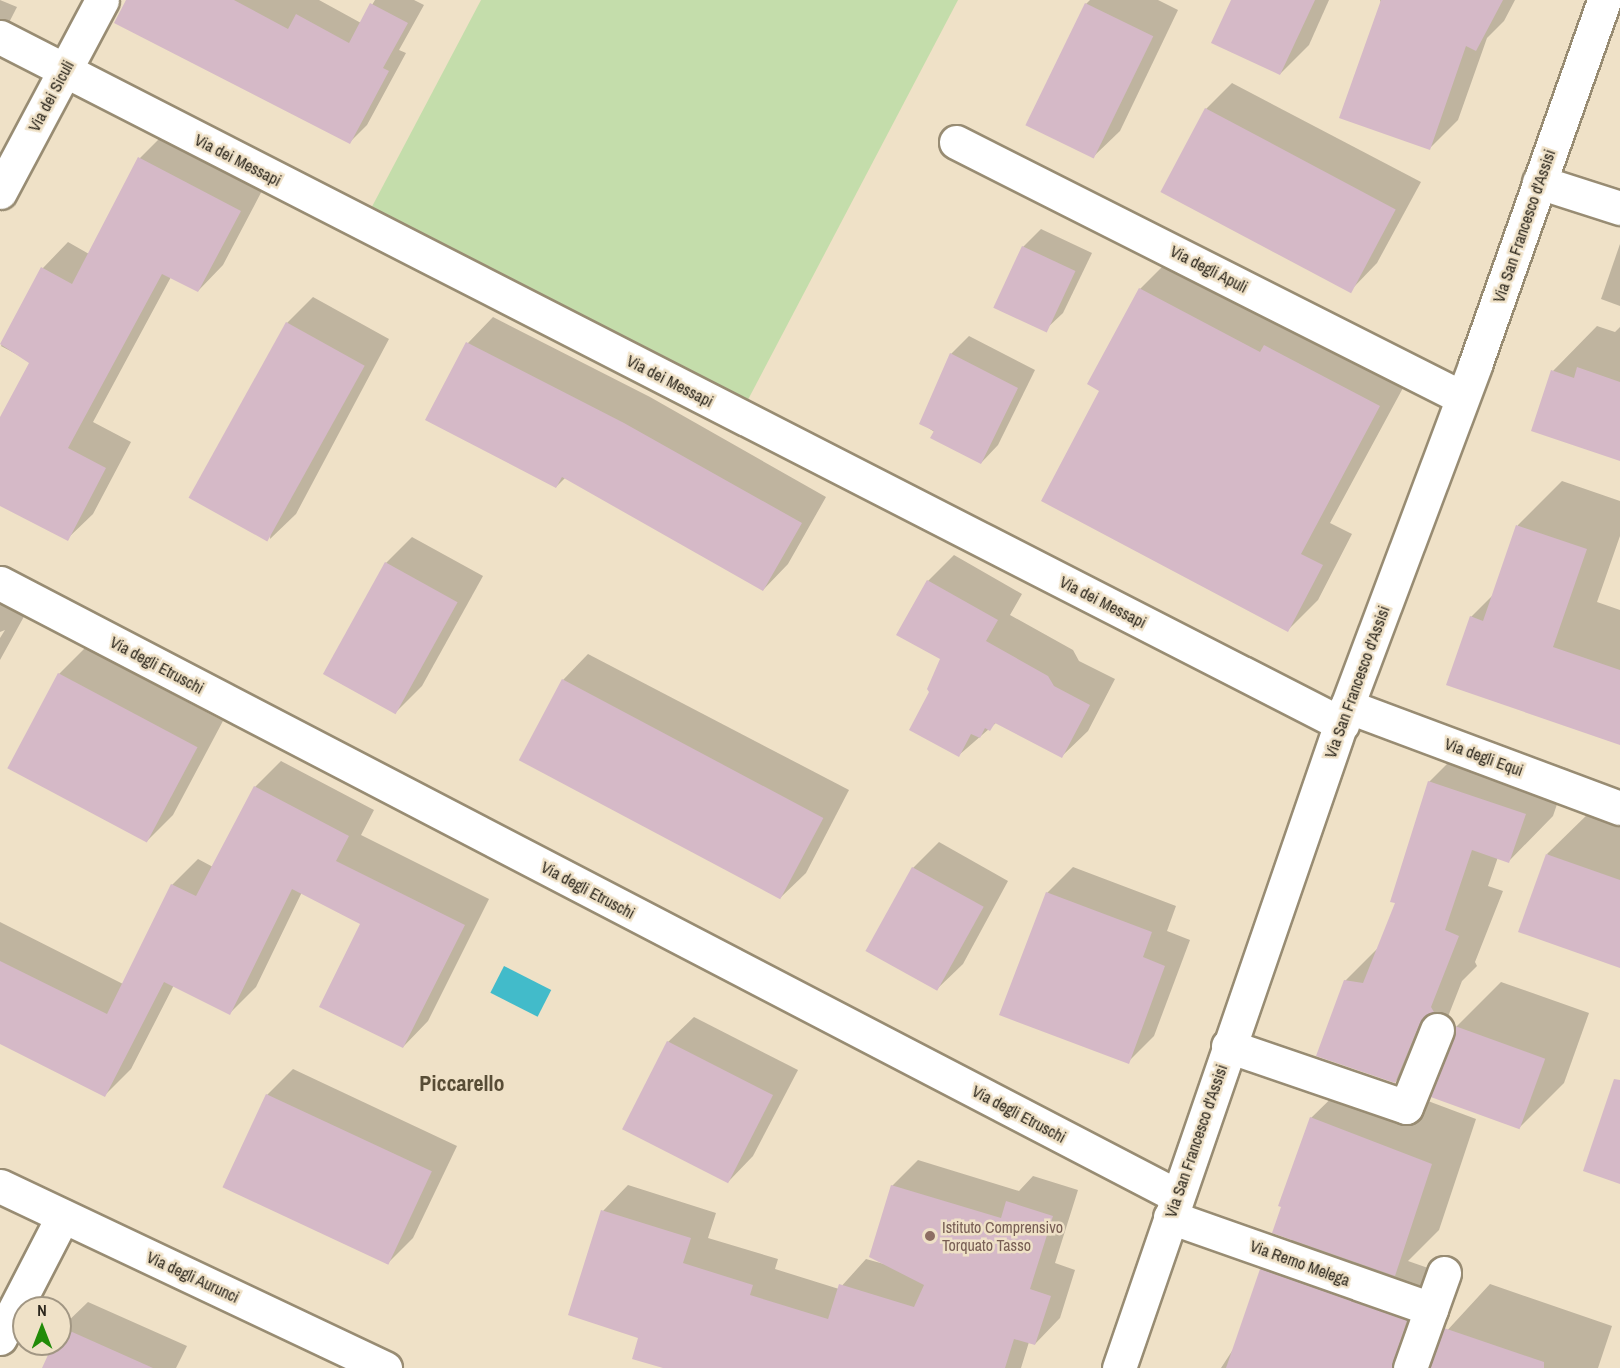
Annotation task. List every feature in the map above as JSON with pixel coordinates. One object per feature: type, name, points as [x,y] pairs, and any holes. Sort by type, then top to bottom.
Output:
[{"type":"street","name":"Via dei Siculi","points":[[0,192],[102,0]]},
{"type":"street","name":"Via San Francesco d'Assisi","points":[[1119,1368],[1228,1046],[1344,715],[1604,0]]},
{"type":"street","name":"Via dei Messapi","points":[[0,37],[1344,715]]},
{"type":"street","name":"Via degli Apuli","points":[[957,142],[1461,397]]},
{"type":"street","points":[[1539,182],[1620,208]]},
{"type":"street","name":"Via degli Etruschi","points":[[0,583],[1173,1207]]},
{"type":"street","name":"Via degli Equi","points":[[1344,715],[1620,808]]},
{"type":"street","points":[[1228,1046],[1406,1107],[1437,1030]]},
{"type":"street","name":"Via degli Aurunci","points":[[0,1186],[385,1368]]},
{"type":"street","name":"Via Remo Melega","points":[[1173,1207],[1431,1309]]},
{"type":"street","points":[[0,1338],[63,1216]]},
{"type":"street","points":[[1410,1368],[1444,1273]]},
{"type":"green space","points":[[481,0],[958,0],[741,413],[366,218]]},
{"type":"water","points":[[504,966],[551,990],[538,1017],[490,993]]},
{"type":"building","points":[[126,0],[234,0],[288,29],[296,14],[349,43],[370,3],[408,23],[383,68],[389,71],[350,144],[114,23]]},
{"type":"building","points":[[1231,0],[1315,0],[1280,75],[1211,43]]},
{"type":"building","points":[[1381,0],[1503,0],[1476,51],[1466,46],[1430,150],[1339,118]]},
{"type":"building","points":[[1085,3],[1153,36],[1094,159],[1025,125]]},
{"type":"building","points":[[1205,108],[1396,209],[1351,293],[1160,192]]},
{"type":"building","points":[[138,157],[241,211],[198,292],[162,274],[68,448],[106,468],[68,541],[0,506],[0,417],[29,363],[0,344],[41,267],[72,284]]},
{"type":"building","points":[[1022,246],[1075,271],[1047,333],[993,308]]},
{"type":"building","points":[[1139,288],[1260,352],[1264,345],[1380,406],[1301,554],[1323,565],[1288,632],[1041,501],[1099,391],[1087,384]]},
{"type":"building","points":[[286,322],[365,366],[267,541],[189,498]]},
{"type":"building","points":[[466,342],[624,423],[802,523],[763,591],[562,477],[556,488],[425,420]]},
{"type":"building","points":[[950,353],[1018,388],[981,464],[930,438],[934,431],[919,424]]},
{"type":"building","points":[[1577,367],[1620,382],[1620,461],[1531,431],[1551,370],[1574,378]]},
{"type":"building","points":[[1516,525],[1587,549],[1553,647],[1620,670],[1620,745],[1446,685],[1470,616],[1483,621]]},
{"type":"building","points":[[385,562],[458,602],[396,714],[323,674]]},
{"type":"building","points":[[927,580],[998,620],[986,641],[1048,676],[1054,686],[1090,705],[1062,758],[995,723],[990,731],[985,728],[980,738],[971,734],[959,757],[909,730],[929,692],[927,689],[940,659],[896,635]]},
{"type":"building","points":[[58,673],[198,747],[147,843],[7,768]]},
{"type":"building","points":[[562,679],[823,818],[780,899],[519,760]]},
{"type":"building","points":[[1428,781],[1526,814],[1509,863],[1472,850],[1445,930],[1459,936],[1431,1007],[1434,1012],[1420,1023],[1395,1083],[1316,1056],[1344,980],[1363,983],[1395,903],[1390,902]]},
{"type":"building","points":[[254,786],[349,836],[336,861],[465,925],[403,1048],[319,1007],[360,924],[292,889],[230,1015],[164,982],[105,1097],[0,1044],[0,961],[107,1014],[171,884],[196,896]]},
{"type":"building","points":[[1546,854],[1620,880],[1620,968],[1518,932]]},
{"type":"building","points":[[912,867],[984,907],[937,991],[865,951]]},
{"type":"building","points":[[1046,892],[1152,932],[1143,957],[1165,966],[1129,1064],[999,1015]]},
{"type":"building","points":[[1455,1026],[1545,1059],[1520,1129],[1429,1096]]},
{"type":"building","points":[[667,1041],[773,1095],[728,1183],[622,1129]]},
{"type":"building","points":[[1614,1079],[1620,1080],[1620,1184],[1583,1171]]},
{"type":"building","points":[[266,1094],[432,1171],[388,1265],[222,1187]]},
{"type":"building","points":[[1310,1117],[1432,1164],[1395,1276],[1272,1233],[1281,1207],[1278,1206]]},
{"type":"building","points":[[891,1185],[1001,1218],[1006,1201],[1053,1216],[1030,1289],[1051,1296],[1035,1345],[1014,1339],[1005,1368],[663,1368],[632,1359],[638,1338],[568,1315],[601,1210],[691,1238],[683,1263],[753,1285],[750,1295],[828,1319],[839,1284],[914,1307],[924,1285],[869,1257]]},
{"type":"building","points":[[1260,1269],[1407,1320],[1392,1368],[1226,1368]]},
{"type":"building","points":[[1444,1328],[1544,1362],[1544,1368],[1430,1368]]},
{"type":"building","points":[[72,1332],[153,1368],[42,1368],[48,1356],[72,1356]]},
{"type":"place","name":"Istituto Comprensivo Torquato Tasso","points":[[930,1236]]},
{"type":"district","name":"Piccarello","points":[[462,1084]]}]
